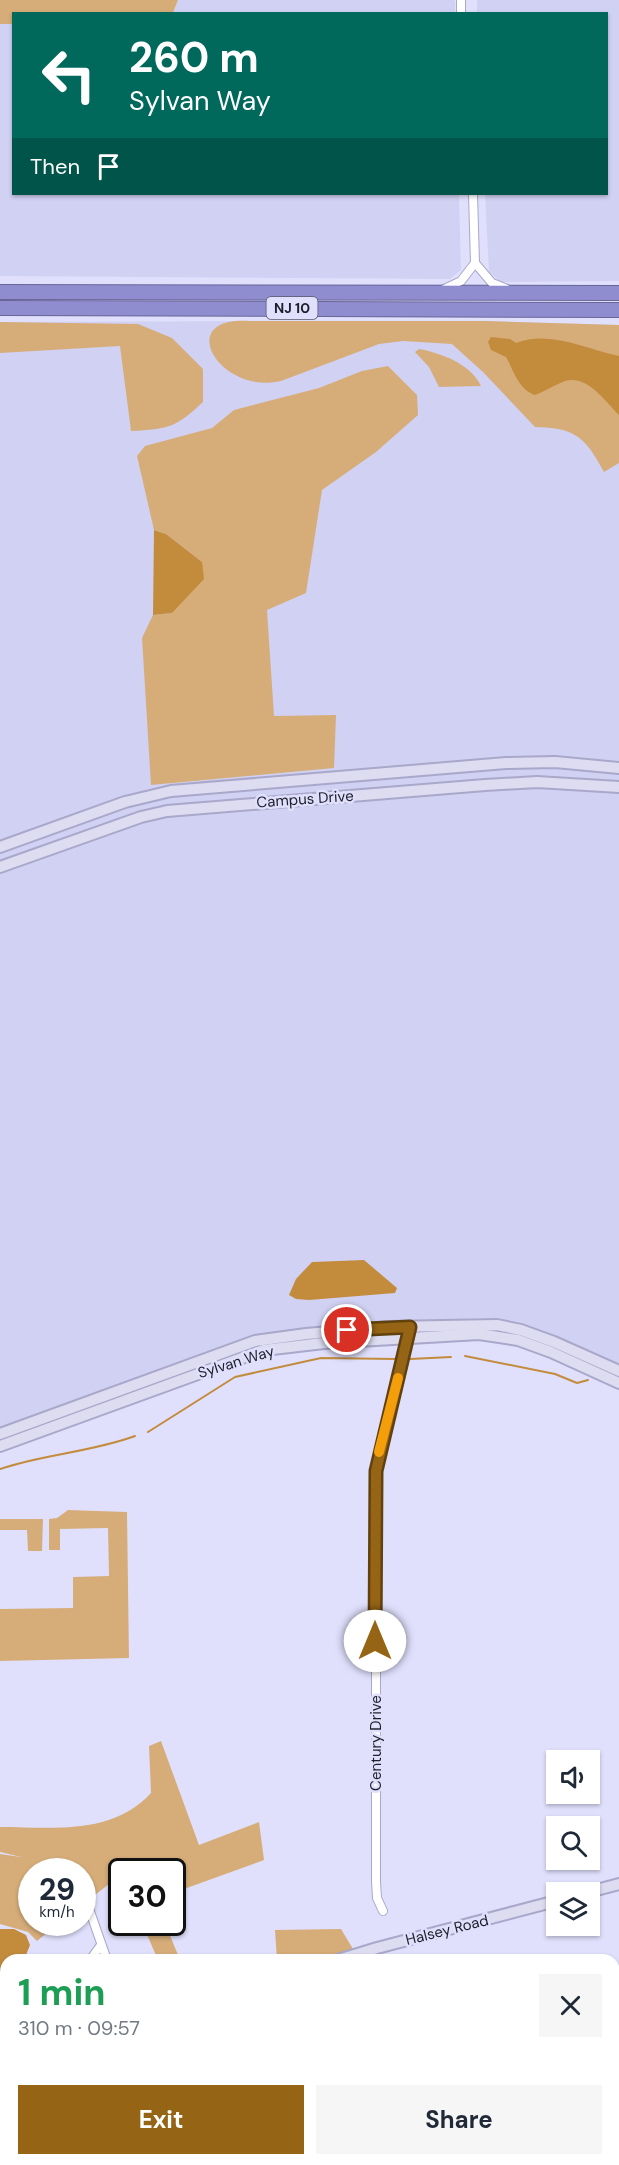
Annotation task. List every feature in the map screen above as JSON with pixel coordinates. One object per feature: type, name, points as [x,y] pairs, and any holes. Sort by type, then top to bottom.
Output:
[{"type":"highway","name":"NJ 10","points":[[0,292],[619,293]]},
{"type":"highway","name":"NJ 10","points":[[0,308],[619,310]]},
{"type":"street","points":[[472,195],[475,263],[492,283],[522,293]]},
{"type":"street","points":[[434,293],[461,281],[475,263]]},
{"type":"street","name":"Campus Drive","points":[[0,847],[125,802],[171,791],[506,763],[555,762],[619,768]]},
{"type":"street","name":"Campus Drive","points":[[0,867],[141,817],[188,808],[485,784],[537,782],[619,787]]},
{"type":"street","name":"Sylvan Way","points":[[0,1446],[264,1350],[409,1332],[482,1325],[521,1330],[619,1371]]},
{"type":"street","name":"Sylvan Way","points":[[0,1434],[255,1341],[306,1334],[409,1332],[479,1334],[518,1340],[619,1383]]},
{"type":"street","name":"Century Drive","points":[[383,1911],[377,1898],[376,1881],[376,1477],[379,1454],[409,1332]]},
{"type":"street","points":[[600,1889],[619,1884]]},
{"type":"street","name":"Halsey Road","points":[[358,1954],[546,1904]]},
{"type":"street","points":[[96,1930],[105,1954]]},
{"type":"street","points":[[94,1954],[101,1945]]},
{"type":"shaded area","points":[[0,0],[178,0],[173,12],[12,12],[12,24],[0,24]]},
{"type":"shaded area","points":[[178,0],[455,1],[455,12],[174,12]]},
{"type":"shaded area","points":[[477,0],[619,0],[619,281],[501,282],[489,272],[485,195],[608,195],[608,12],[477,12]]},
{"type":"shaded area","points":[[0,24],[12,24],[12,195],[459,195],[461,270],[450,279],[0,276]]},
{"type":"shaded area","points":[[239,321],[486,321],[619,325],[619,463],[604,472],[591,450],[578,437],[570,432],[535,427],[483,372],[452,344],[403,341],[379,344],[281,381],[261,383],[243,379],[228,370],[217,360],[210,348],[210,337],[216,328],[229,322]]},
{"type":"shaded area","points":[[486,321],[619,325],[619,1367],[544,1333],[481,1318],[282,1331],[248,1338],[0,1428],[0,322]]},
{"type":"shaded area","points":[[0,322],[138,324],[172,338],[203,369],[203,402],[171,426],[131,431],[120,346],[0,353]]},
{"type":"shaded area","points":[[491,337],[510,339],[516,343],[542,339],[555,340],[619,356],[619,415],[602,397],[581,382],[565,381],[535,395],[529,392],[517,379],[506,357],[491,350],[488,342]]},
{"type":"shaded area","points":[[419,349],[437,353],[463,366],[470,371],[481,386],[439,387],[429,367],[415,352]]},
{"type":"shaded area","points":[[388,366],[417,395],[418,415],[376,452],[322,490],[306,593],[267,610],[274,716],[336,715],[334,768],[151,785],[142,638],[153,615],[172,613],[202,562],[166,534],[154,530],[137,456],[145,446],[212,428],[234,410],[319,388],[362,371]]},
{"type":"shaded area","points":[[154,530],[166,534],[202,562],[204,579],[172,613],[153,615]]},
{"type":"shaded area","points":[[364,1260],[397,1288],[395,1293],[309,1300],[296,1299],[289,1295],[296,1279],[312,1262]]},
{"type":"shaded area","points":[[68,1510],[127,1512],[129,1658],[0,1661],[0,1609],[73,1608],[73,1577],[109,1576],[108,1528],[60,1529],[60,1550],[49,1550],[49,1519],[57,1518]]},
{"type":"shaded area","points":[[0,1519],[43,1519],[42,1551],[28,1551],[27,1530],[0,1530]]},
{"type":"shaded area","points":[[161,1741],[199,1845],[259,1822],[264,1860],[186,1888],[186,1858],[108,1858],[108,1885],[96,1894],[96,1858],[18,1858],[18,1929],[0,1924],[0,1854],[21,1857],[0,1852],[0,1827],[80,1826],[100,1823],[135,1807],[151,1793],[149,1746]]},
{"type":"shaded area","points":[[0,1929],[14,1929],[18,1931],[18,1936],[26,1936],[30,1945],[26,1954],[0,1954]]},
{"type":"shaded area","points":[[341,1929],[356,1954],[277,1954],[275,1930]]},
{"type":"shaded area","points":[[32,1936],[43,1936],[37,1941]]},
{"type":"shaded area","points":[[148,1936],[170,1936],[178,1954],[155,1954]]},
{"type":"shaded area","points":[[376,1948],[378,1954],[356,1954]]},
{"type":"waterway","points":[[465,1356],[555,1374],[577,1383],[588,1380]]},
{"type":"waterway","points":[[410,1359],[451,1357]]},
{"type":"waterway","points":[[148,1432],[235,1377],[321,1358],[396,1359]]},
{"type":"waterway","points":[[0,1469],[102,1446],[135,1436]]},
{"type":"slow traffic","points":[[379,1452],[398,1378]]},
{"type":"route","points":[[347,1330],[410,1327],[376,1471],[375,1641]]}]
